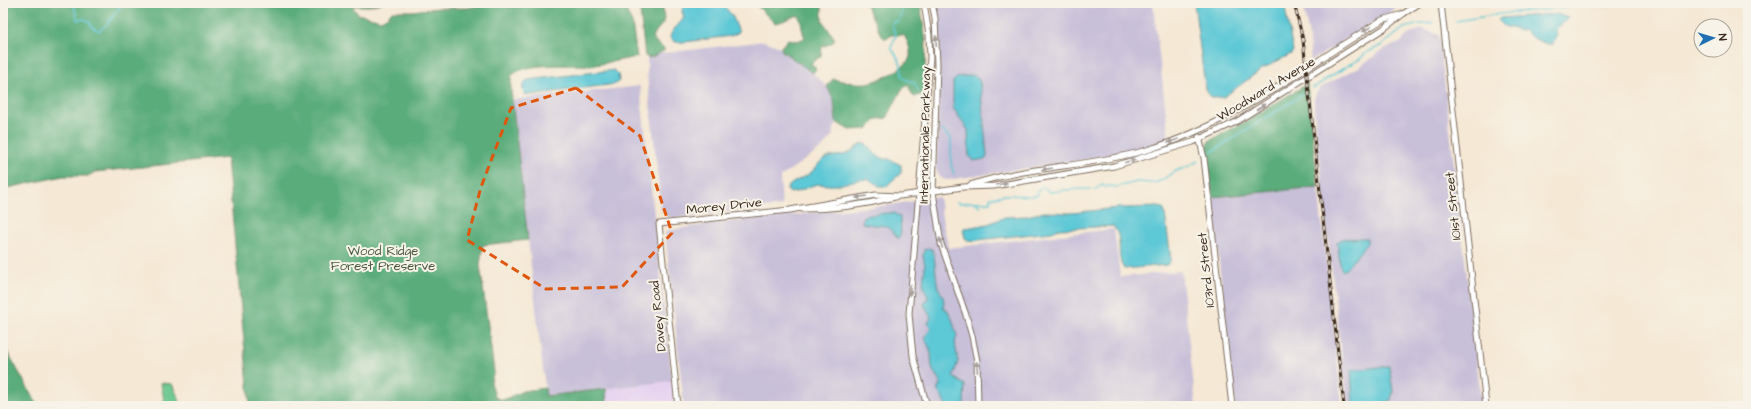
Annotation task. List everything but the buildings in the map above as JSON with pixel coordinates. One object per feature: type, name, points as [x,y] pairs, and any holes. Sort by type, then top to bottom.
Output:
[{"type":"street","name":"Internationale Parkway","points":[[924,3],[929,35],[930,58],[908,314],[913,356],[927,406]]},
{"type":"street","name":"Internationale Parkway","points":[[932,3],[935,18],[937,65],[933,192],[941,244],[966,314],[972,336],[977,369],[978,406]]},
{"type":"street","name":"Woodward Avenue","points":[[919,194],[963,187],[994,186],[1114,166],[1199,140],[1236,122],[1266,104],[1383,29],[1420,3]]},
{"type":"street","name":"101st Street","points":[[1441,3],[1486,406]]},
{"type":"street","name":"Woodward Avenue","points":[[963,187],[995,176],[1097,161],[1147,150],[1197,132],[1233,114],[1382,20],[1403,14]]},
{"type":"street","name":"103rd Street","points":[[1197,132],[1204,158],[1232,406]]},
{"type":"street","name":"Morey Drive","points":[[659,224],[790,210],[876,195],[900,196],[919,194]]},
{"type":"street","name":"Davey Road","points":[[659,224],[678,406]]},
{"type":"highlighted area","points":[[576,88],[640,136],[672,233],[622,287],[546,289],[467,240],[481,187],[511,108]]},
{"type":"shaded area","points":[[935,3],[1153,3],[1169,139],[1136,150],[1082,160],[947,180],[940,178],[936,169],[940,48]]},
{"type":"shaded area","points":[[1302,3],[1404,3],[1311,61],[1308,30]]},
{"type":"shaded area","points":[[1423,29],[1439,35],[1482,406],[1347,406],[1314,100],[1316,93],[1320,88],[1359,67],[1384,49],[1400,43],[1410,33]]},
{"type":"shaded area","points":[[765,41],[780,47],[789,56],[813,73],[827,87],[834,101],[836,122],[832,136],[822,148],[780,177],[782,206],[674,218],[667,217],[662,211],[661,207],[647,74],[647,55]]},
{"type":"shaded area","points":[[640,86],[672,381],[546,396],[512,100]]},
{"type":"shaded area","points":[[1318,187],[1342,406],[1235,406],[1212,197]]},
{"type":"shaded area","points":[[939,197],[943,225],[949,248],[1114,229],[1120,277],[1181,271],[1196,406],[684,406],[665,231],[715,223],[890,205]]},
{"type":"shaded area","points":[[672,381],[675,406],[607,406],[606,389]]},
{"type":"green space","name":"Wood Ridge Forest Preserve","points":[[3,3],[382,3],[370,6],[352,6],[358,14],[381,20],[388,16],[392,11],[467,8],[493,3],[501,3],[509,7],[523,6],[531,3],[625,3],[632,23],[637,57],[590,66],[556,65],[535,67],[517,72],[511,76],[511,90],[528,240],[483,245],[480,265],[494,371],[491,382],[495,397],[503,400],[523,391],[545,388],[546,396],[606,389],[607,406],[250,406],[227,158],[95,172],[88,176],[63,176],[3,189]]},
{"type":"green space","points":[[639,3],[663,3],[664,22],[652,38],[665,50],[650,58],[645,56]]},
{"type":"green space","points":[[754,3],[822,3],[822,20],[835,39],[832,43],[822,47],[821,56],[811,63],[816,69],[813,73],[782,51],[781,47],[788,39],[797,41],[805,38],[798,15],[775,23]]},
{"type":"green space","points":[[865,3],[920,3],[926,42],[924,93],[915,97],[913,96],[908,85],[902,89],[887,118],[877,119],[867,129],[849,130],[836,122],[834,101],[827,86],[833,79],[859,83],[867,83],[878,80],[899,69],[904,65],[910,56],[909,47],[904,35],[892,35],[886,39],[881,35]]},
{"type":"green space","points":[[1307,84],[1318,187],[1212,197],[1207,146],[1209,141],[1248,120]]},
{"type":"green space","points":[[3,344],[38,406],[3,406]]},
{"type":"green space","points":[[161,383],[172,384],[180,406],[165,406]]},
{"type":"water","points":[[683,3],[721,3],[732,15],[739,32],[731,36],[675,42],[670,38],[672,32],[684,17],[682,12]]},
{"type":"water","points":[[1194,3],[1284,3],[1293,51],[1291,54],[1262,69],[1224,97],[1213,98],[1208,94],[1205,85]]},
{"type":"water","points":[[1557,14],[1568,18],[1555,30],[1557,34],[1553,44],[1537,40],[1524,30],[1521,31],[1504,26],[1498,20],[1500,18]]},
{"type":"water","points":[[614,70],[618,74],[619,81],[616,84],[529,95],[525,94],[523,90],[523,84],[528,80]]},
{"type":"water","points":[[974,75],[978,78],[980,83],[987,156],[986,159],[973,161],[969,156],[968,130],[953,108],[953,81],[958,77]]},
{"type":"water","points":[[862,143],[867,145],[876,155],[901,165],[901,173],[885,187],[880,187],[869,180],[864,179],[836,185],[817,184],[796,192],[790,193],[788,191],[787,188],[790,185],[810,173],[824,159],[847,154]]},
{"type":"water","points":[[1117,208],[1163,208],[1165,213],[1171,260],[1167,265],[1124,269],[1120,259],[1118,235],[1113,226],[1059,229],[1052,232],[969,241],[965,238],[963,229],[988,224],[1005,217],[1027,216],[1044,212],[1071,213]]},
{"type":"water","points":[[894,213],[900,217],[901,233],[899,238],[897,238],[893,232],[886,227],[862,223],[863,216]]},
{"type":"water","points":[[1367,238],[1367,243],[1345,270],[1341,270],[1337,242],[1342,239]]},
{"type":"water","points":[[928,248],[932,249],[933,253],[938,287],[944,300],[943,308],[948,311],[952,319],[957,336],[955,343],[958,361],[953,377],[965,385],[964,406],[946,406],[937,390],[940,385],[940,379],[933,370],[931,351],[925,338],[931,328],[928,323],[931,318],[924,304],[928,298],[923,284],[925,266],[923,256],[924,250]]},
{"type":"water","points":[[1389,366],[1393,391],[1391,400],[1379,406],[1353,406],[1351,370]]},
{"type":"waterway","points":[[73,3],[78,20],[84,19],[90,22],[92,27],[99,31],[107,24],[123,3]]},
{"type":"waterway","points":[[899,3],[902,11],[898,22],[893,21],[892,26],[896,35],[891,48],[900,62],[903,77],[908,81],[914,82],[918,90]]},
{"type":"waterway","points":[[1456,21],[1500,14],[1586,5],[1604,6],[1621,3]]},
{"type":"waterway","points":[[1313,88],[1360,59],[1366,53],[1382,45],[1404,28],[1420,24],[1433,23]]},
{"type":"waterway","points":[[1210,153],[1302,95]]},
{"type":"waterway","points":[[942,130],[951,139],[951,165],[954,174]]},
{"type":"waterway","points":[[975,202],[990,202],[990,198],[1004,195],[1034,196],[1038,195],[1037,192],[1042,187],[1047,189],[1049,192],[1078,189],[1095,190],[1101,185],[1107,187],[1117,187],[1137,182],[1154,183],[1198,161]]},
{"type":"waterway","points":[[957,202],[975,202],[981,207]]},
{"type":"railway","points":[[1294,3],[1303,40],[1344,406]]}]
